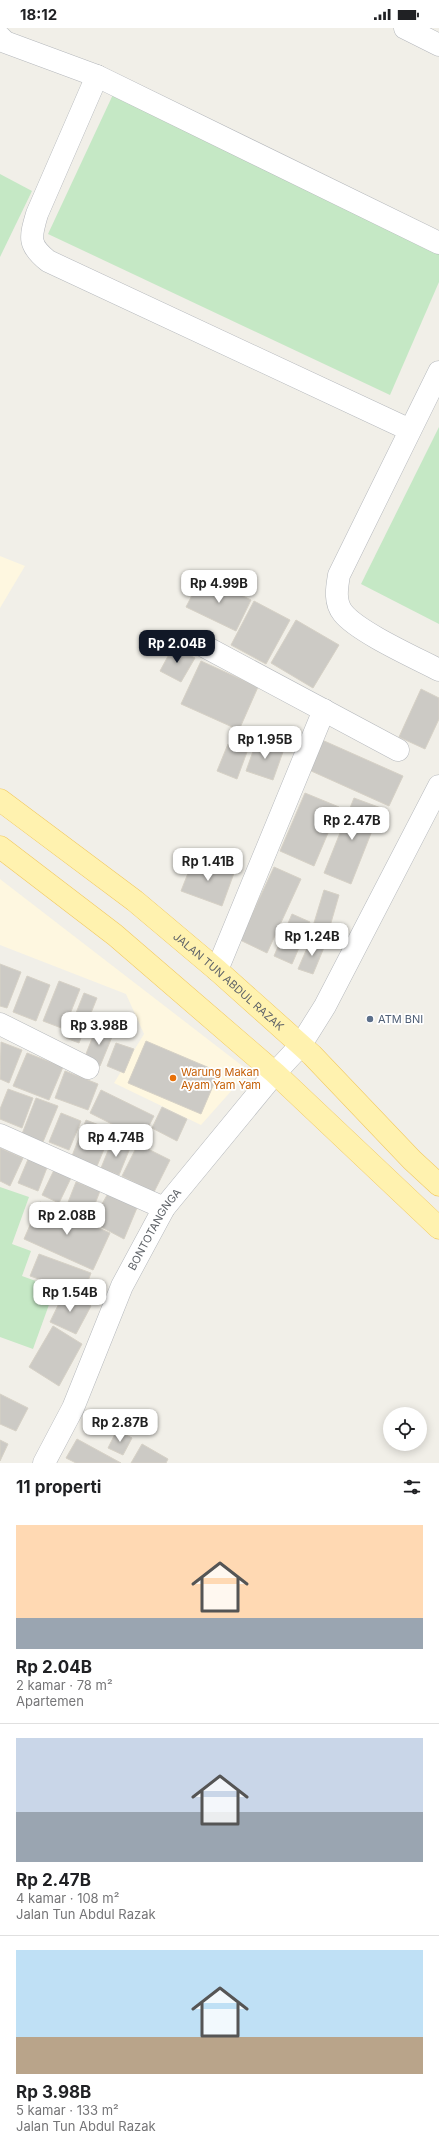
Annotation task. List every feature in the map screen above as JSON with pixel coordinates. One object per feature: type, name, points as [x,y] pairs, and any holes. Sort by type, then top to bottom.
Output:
[{"type":"main road","name":"JALAN TUN ABDUL RAZAK","points":[[0,800],[135,901],[217,970],[300,1046],[312,1055],[412,1160],[439,1185]]},
{"type":"main road","points":[[0,847],[115,935],[274,1073],[439,1228]]},
{"type":"street","points":[[405,28],[439,45]]},
{"type":"street","points":[[0,37],[5,42],[97,76],[439,243]]},
{"type":"street","points":[[97,76],[37,214],[32,232],[32,246],[38,253],[48,261],[410,430]]},
{"type":"street","points":[[439,372],[339,574],[336,589],[338,601],[343,613],[359,627],[439,670]]},
{"type":"street","points":[[200,644],[398,750]]},
{"type":"street","points":[[217,970],[324,710]]},
{"type":"street","name":"BONTOTANGNGA","points":[[44,1463],[73,1408],[122,1286],[164,1208],[274,1073],[300,1046],[326,1006],[439,786]]},
{"type":"street","points":[[0,1024],[88,1068]]},
{"type":"street","points":[[0,1135],[164,1208]]},
{"type":"shaded area","points":[[0,556],[25,566],[0,608]]},
{"type":"shaded area","points":[[0,879],[249,1071],[201,1125],[114,1083],[144,1034],[126,994],[0,945]]},
{"type":"green space","points":[[117,86],[439,244],[439,282],[390,395],[48,234]]},
{"type":"green space","points":[[0,174],[32,191],[0,257]]},
{"type":"green space","points":[[439,427],[439,624],[361,584]]},
{"type":"green space","points":[[0,1187],[29,1197],[12,1244],[31,1251],[22,1276],[55,1288],[33,1349],[0,1337]]},
{"type":"building","points":[[202,576],[251,600],[236,631],[186,607]]},
{"type":"building","points":[[254,601],[290,620],[266,664],[231,645]]},
{"type":"building","points":[[296,620],[339,645],[313,688],[271,663]]},
{"type":"building","points":[[173,647],[195,658],[181,682],[160,671]]},
{"type":"building","points":[[201,661],[258,687],[239,730],[181,704]]},
{"type":"building","points":[[421,689],[439,698],[439,719],[425,749],[399,737]]},
{"type":"building","points":[[257,740],[284,749],[273,780],[246,771]]},
{"type":"building","points":[[322,740],[403,776],[389,806],[309,770]]},
{"type":"building","points":[[228,744],[247,752],[237,779],[217,771]]},
{"type":"building","points":[[305,793],[339,807],[314,866],[280,851]]},
{"type":"building","points":[[354,798],[381,808],[351,884],[324,873]]},
{"type":"building","points":[[194,858],[234,873],[222,906],[181,891]]},
{"type":"building","points":[[274,867],[301,879],[267,953],[240,940]]},
{"type":"building","points":[[324,890],[339,895],[326,940],[310,936]]},
{"type":"building","points":[[292,914],[310,922],[292,964],[274,956]]},
{"type":"building","points":[[311,939],[325,945],[313,974],[298,969]]},
{"type":"building","points":[[0,964],[21,972],[7,1008],[0,1006]]},
{"type":"building","points":[[27,976],[50,985],[36,1021],[13,1012]]},
{"type":"building","points":[[59,981],[80,989],[64,1029],[43,1021]]},
{"type":"building","points":[[84,993],[97,998],[79,1043],[66,1038]]},
{"type":"building","points":[[97,1026],[114,1032],[100,1066],[84,1059]]},
{"type":"building","name":"Warung Makan Ayam Yam Yam","points":[[146,1041],[219,1072],[201,1114],[128,1083]]},
{"type":"building","points":[[1,1042],[22,1050],[9,1083],[0,1079]]},
{"type":"building","points":[[116,1043],[134,1049],[124,1073],[107,1066]]},
{"type":"building","points":[[27,1053],[63,1067],[49,1100],[13,1086]]},
{"type":"building","points":[[65,1071],[98,1084],[88,1110],[55,1098]]},
{"type":"building","points":[[8,1089],[33,1098],[22,1128],[0,1119],[0,1109]]},
{"type":"building","points":[[101,1090],[154,1116],[142,1139],[90,1113]]},
{"type":"building","points":[[36,1098],[58,1106],[43,1142],[22,1134]]},
{"type":"building","points":[[162,1107],[187,1119],[177,1141],[152,1128]]},
{"type":"building","points":[[61,1113],[81,1121],[69,1150],[49,1142]]},
{"type":"building","points":[[86,1120],[112,1130],[97,1166],[72,1156]]},
{"type":"building","points":[[112,1141],[130,1148],[119,1175],[101,1168]]},
{"type":"building","points":[[138,1144],[170,1160],[154,1192],[122,1176]]},
{"type":"building","points":[[0,1148],[23,1158],[10,1186],[0,1181]]},
{"type":"building","points":[[29,1157],[48,1165],[38,1191],[18,1183]]},
{"type":"building","points":[[54,1170],[71,1178],[59,1203],[42,1195]]},
{"type":"building","points":[[76,1182],[100,1191],[91,1214],[67,1205]]},
{"type":"building","points":[[111,1188],[139,1203],[124,1239],[92,1222]]},
{"type":"building","points":[[40,1202],[110,1233],[93,1270],[24,1239]]},
{"type":"building","points":[[39,1254],[91,1273],[83,1294],[30,1276]]},
{"type":"building","points":[[65,1291],[91,1306],[76,1334],[50,1322]]},
{"type":"building","points":[[53,1326],[82,1344],[59,1386],[29,1367]]},
{"type":"building","points":[[0,1394],[28,1408],[16,1431],[0,1424]]},
{"type":"building","points":[[117,1430],[132,1438],[123,1455],[108,1448]]},
{"type":"building","points":[[77,1439],[121,1463],[76,1463],[66,1458]]},
{"type":"building","points":[[0,1440],[8,1444],[0,1461]]},
{"type":"building","points":[[142,1444],[168,1459],[166,1463],[131,1463]]},
{"type":"place","name":"ATM BNI","points":[[370,1019]]},
{"type":"place","name":"Warung Makan Ayam Yam Yam","points":[[173,1078]]}]
